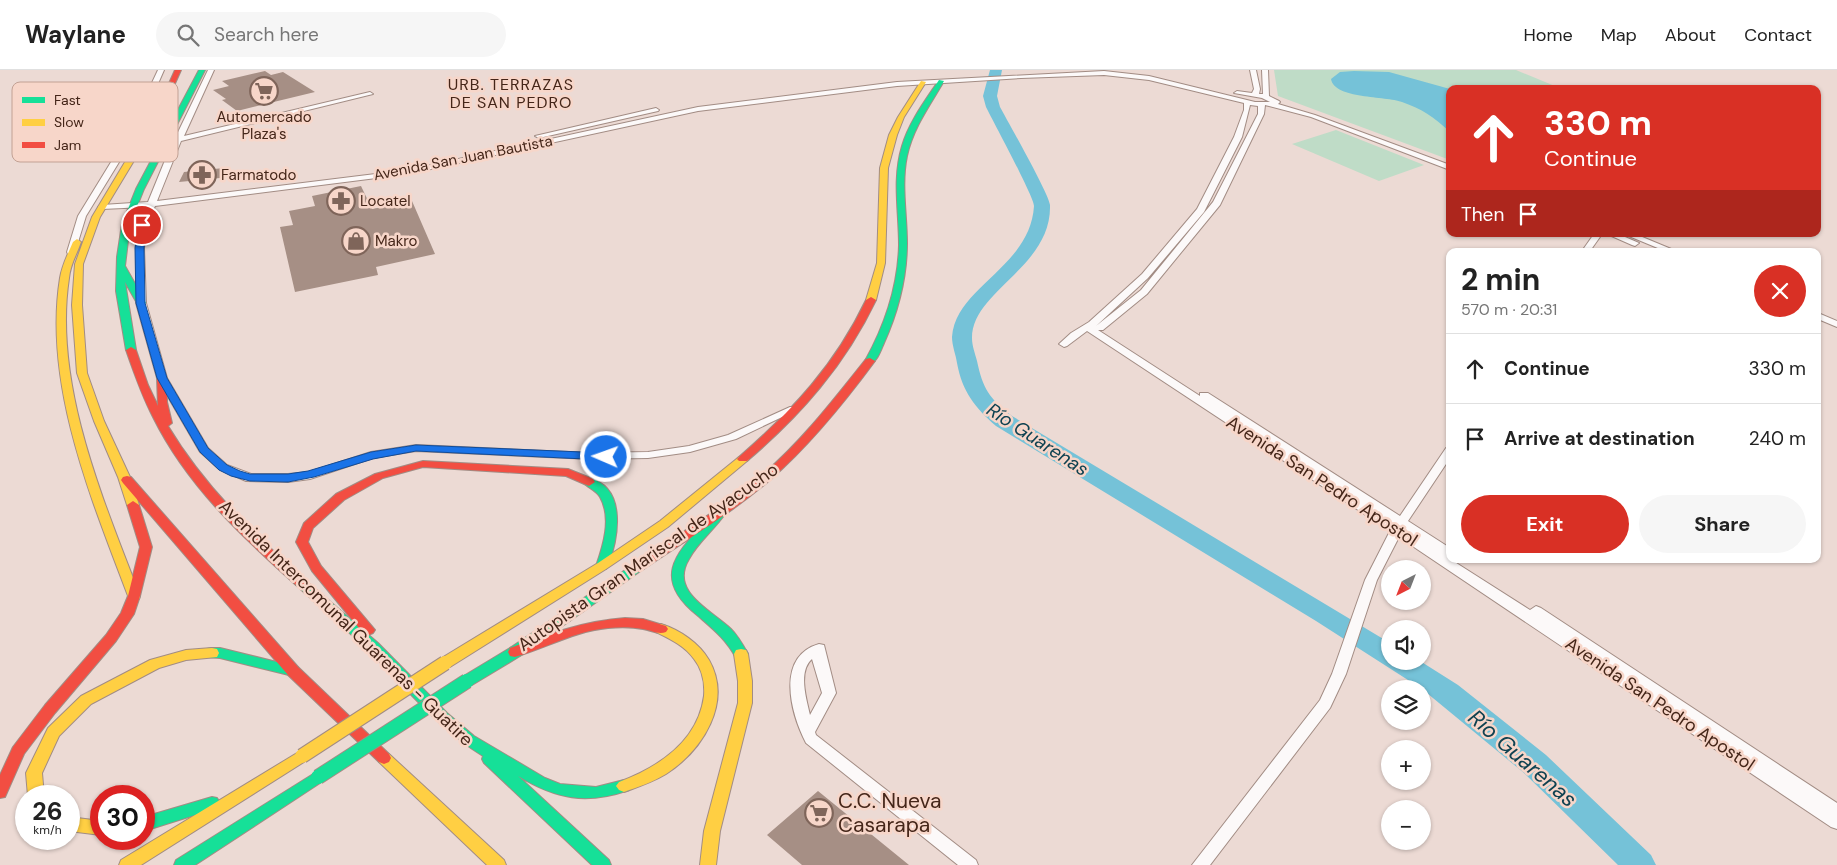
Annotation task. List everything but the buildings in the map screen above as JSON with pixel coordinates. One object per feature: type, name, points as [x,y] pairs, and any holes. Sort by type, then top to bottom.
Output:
[{"type":"main road","points":[[172,82],[178,70]]},
{"type":"main road","name":"Avenida Intercomunal Guarenas - Guatire","points":[[178,117],[202,70]]},
{"type":"main road","name":"Autopista Gran Mariscal de Ayacucho","points":[[127,865],[302,756],[445,663],[602,566],[664,524],[780,428],[837,364],[871,302],[881,264],[884,168],[893,135],[901,116],[932,80]]},
{"type":"main road","name":"Autopista Gran Mariscal de Ayacucho","points":[[182,865],[515,652],[726,507],[782,462],[818,424],[871,359],[893,307],[900,278],[903,244],[898,185],[903,154],[932,80]]},
{"type":"main road","points":[[128,162],[96,218],[71,252],[65,268],[61,314],[69,394],[100,507],[134,596]]},
{"type":"main road","name":"Avenida Intercomunal Guarenas - Guatire","points":[[155,162],[127,221],[121,265],[122,312],[130,347],[150,405],[170,442],[198,479],[260,546],[374,648],[467,739],[603,865]]},
{"type":"main road","points":[[0,792],[18,751],[50,709],[111,638],[126,614],[134,596],[146,547],[124,477],[99,421],[82,373],[76,305],[79,264],[96,218]]},
{"type":"main road","points":[[121,265],[141,303]]},
{"type":"main road","points":[[162,378],[162,402],[170,442]]},
{"type":"main road","points":[[374,648],[369,632],[347,602],[316,568],[302,545],[303,533],[332,502],[352,488],[376,477],[423,464],[568,473],[582,477],[595,484],[605,497],[611,512],[613,527],[610,546],[602,566]]},
{"type":"main road","points":[[124,477],[292,671],[498,865]]},
{"type":"main road","points":[[708,865],[710,835],[731,756],[738,738],[745,704],[745,670],[734,640],[690,604],[679,591],[676,580],[677,571],[686,554],[726,507]]},
{"type":"main road","points":[[467,739],[546,785],[568,792],[592,793],[639,781],[658,771],[691,743],[710,711],[712,682],[703,657],[686,641],[656,625],[628,621],[598,625],[574,630],[515,652]]},
{"type":"main road","points":[[35,785],[34,773],[53,732],[86,700],[154,664],[186,654],[220,653],[292,671]]},
{"type":"main road","points":[[155,821],[240,794]]},
{"type":"street","points":[[179,139],[211,70]]},
{"type":"street","name":"Avenida San Juan Bautista","points":[[1022,74],[1055,70]]},
{"type":"street","name":"Avenida San Juan Bautista","points":[[1120,70],[1156,74],[1266,101],[1336,124],[1446,166]]},
{"type":"street","points":[[1064,344],[1074,335],[1092,324],[1145,276],[1201,210],[1238,138],[1247,110],[1248,98],[1257,89],[1253,70]]},
{"type":"street","points":[[1101,333],[1100,328],[1144,292],[1217,203],[1266,101],[1265,70]]},
{"type":"street","name":"Avenida San Juan Bautista","points":[[102,207],[408,172],[698,109],[854,88],[976,76],[1022,74],[1096,73],[1125,75],[1266,101],[1344,122],[1446,161]]},
{"type":"street","name":"Avenida San Juan Bautista","points":[[932,80],[976,76]]},
{"type":"street","points":[[179,139],[370,94]]},
{"type":"street","points":[[71,252],[82,216],[115,162]]},
{"type":"street","points":[[169,162],[142,225],[140,248],[141,303],[162,378],[204,450],[223,467],[236,474],[250,478],[270,479],[310,475],[352,460],[416,448],[599,456],[648,455],[690,449],[732,437],[798,407]]},
{"type":"street","points":[[1588,248],[1596,237]]},
{"type":"street","points":[[1619,237],[1647,248]]},
{"type":"street","points":[[1636,237],[1664,248]]},
{"type":"street","points":[[1821,309],[1837,316]]},
{"type":"street","points":[[1821,317],[1837,324]]},
{"type":"street","name":"Avenida San Pedro Apostol","points":[[1092,324],[1091,330],[1101,333],[1446,557]]},
{"type":"street","points":[[1200,865],[1325,704],[1335,687],[1371,581],[1398,525],[1446,456]]},
{"type":"street","name":"Avenida San Pedro Apostol","points":[[1398,525],[1446,552]]},
{"type":"street","name":"Avenida San Pedro Apostol","points":[[1454,563],[1837,822]]},
{"type":"street","name":"Avenida San Pedro Apostol","points":[[1463,563],[1837,811]]},
{"type":"street","points":[[807,733],[829,693],[825,674],[819,664],[819,650],[808,654],[799,667],[802,714],[807,733],[815,744],[970,865]]},
{"type":"green space","points":[[1274,70],[1516,70],[1552,85],[1446,85],[1446,159],[1278,96]]},
{"type":"green space","points":[[1336,130],[1424,165],[1379,181],[1292,144]]},
{"type":"water","points":[[1340,72],[1389,72],[1446,88],[1446,128],[1428,114],[1402,102],[1362,96],[1341,90],[1334,85],[1331,79]]},
{"type":"waterway","name":"Río Guarenas","points":[[996,70],[990,96],[993,107],[1042,203],[1039,226],[1030,245],[1018,262],[975,306],[966,320],[962,342],[972,382],[978,396],[1004,421],[1325,614],[1381,650]]},
{"type":"waterway","name":"Río Guarenas","points":[[1413,670],[1448,693],[1535,764],[1640,865]]},
{"type":"traffic: fast","points":[[178,116],[202,70]]},
{"type":"traffic: fast","points":[[870,361],[889,320],[901,273],[903,232],[900,179],[905,146],[919,117],[941,81]]},
{"type":"traffic: fast","points":[[131,350],[121,291],[121,257],[126,224],[140,189],[154,162]]},
{"type":"traffic: fast","points":[[122,267],[141,303]]},
{"type":"traffic: fast","points":[[589,482],[599,488],[606,497],[612,520],[609,545],[602,566]]},
{"type":"traffic: fast","points":[[719,514],[684,556],[678,567],[677,579],[681,591],[692,605],[729,635],[741,654]]},
{"type":"traffic: fast","points":[[467,681],[515,652],[635,569]]},
{"type":"traffic: fast","points":[[300,582],[373,647],[442,717],[469,740],[540,782],[559,790],[596,793],[624,786]]},
{"type":"traffic: fast","points":[[212,653],[220,653],[293,671]]},
{"type":"traffic: fast","points":[[318,777],[467,681]]},
{"type":"traffic: fast","points":[[489,759],[603,865]]},
{"type":"traffic: fast","points":[[182,865],[318,777]]},
{"type":"traffic: fast","points":[[155,821],[212,803]]},
{"type":"traffic: slow","points":[[871,300],[881,263],[884,168],[893,135],[901,117],[923,82]]},
{"type":"traffic: slow","points":[[129,162],[96,217],[79,264],[77,305],[82,373],[99,421],[124,477],[133,505]]},
{"type":"traffic: slow","points":[[77,242],[64,278],[61,316],[63,356],[70,398],[92,481],[134,596]]},
{"type":"traffic: slow","points":[[445,663],[602,566],[664,524],[743,459]]},
{"type":"traffic: slow","points":[[624,786],[649,776],[672,761],[689,745],[702,727],[709,708],[712,689],[708,671],[699,655],[683,640],[661,629]]},
{"type":"traffic: slow","points":[[35,785],[34,773],[53,732],[86,700],[155,664],[186,655],[212,653]]},
{"type":"traffic: slow","points":[[708,865],[712,831],[745,703],[745,681],[741,654]]},
{"type":"traffic: slow","points":[[302,756],[445,663]]},
{"type":"traffic: slow","points":[[127,865],[302,756]]},
{"type":"traffic: slow","points":[[384,758],[498,865]]},
{"type":"traffic: slow","points":[[80,825],[90,827]]},
{"type":"traffic: jam","points":[[173,82],[178,70]]},
{"type":"traffic: jam","points":[[743,459],[782,425],[817,387],[847,346],[871,300]]},
{"type":"traffic: jam","points":[[131,350],[143,385],[158,418],[198,478],[246,532],[300,582]]},
{"type":"traffic: jam","points":[[635,569],[711,518],[767,477],[806,438],[870,361]]},
{"type":"traffic: jam","points":[[162,378],[162,402],[167,423]]},
{"type":"traffic: jam","points":[[368,630],[316,568],[302,542],[308,526],[340,497],[379,476],[423,464],[568,473],[589,482]]},
{"type":"traffic: jam","points":[[127,480],[293,671],[384,758]]},
{"type":"traffic: jam","points":[[0,792],[18,751],[50,709],[111,638],[127,614],[134,596],[146,547],[133,505]]},
{"type":"traffic: jam","points":[[515,652],[587,627],[606,624],[625,622],[661,629]]},
{"type":"place","name":"Automercado Plaza's","points":[[264,91]]},
{"type":"place","name":"Farmatodo","points":[[202,175]]},
{"type":"place","name":"Locatel","points":[[341,201]]},
{"type":"place","name":"Makro","points":[[356,241]]},
{"type":"place","name":"C.C. Nueva Casarapa","points":[[819,813]]},
{"type":"district","name":"URB. TERRAZAS DE SAN PEDRO","points":[[511,93]]},
{"type":"route","points":[[142,225],[140,248],[141,303],[162,378],[204,450],[223,467],[236,474],[250,478],[270,479],[310,475],[352,460],[416,448],[606,457]]}]
